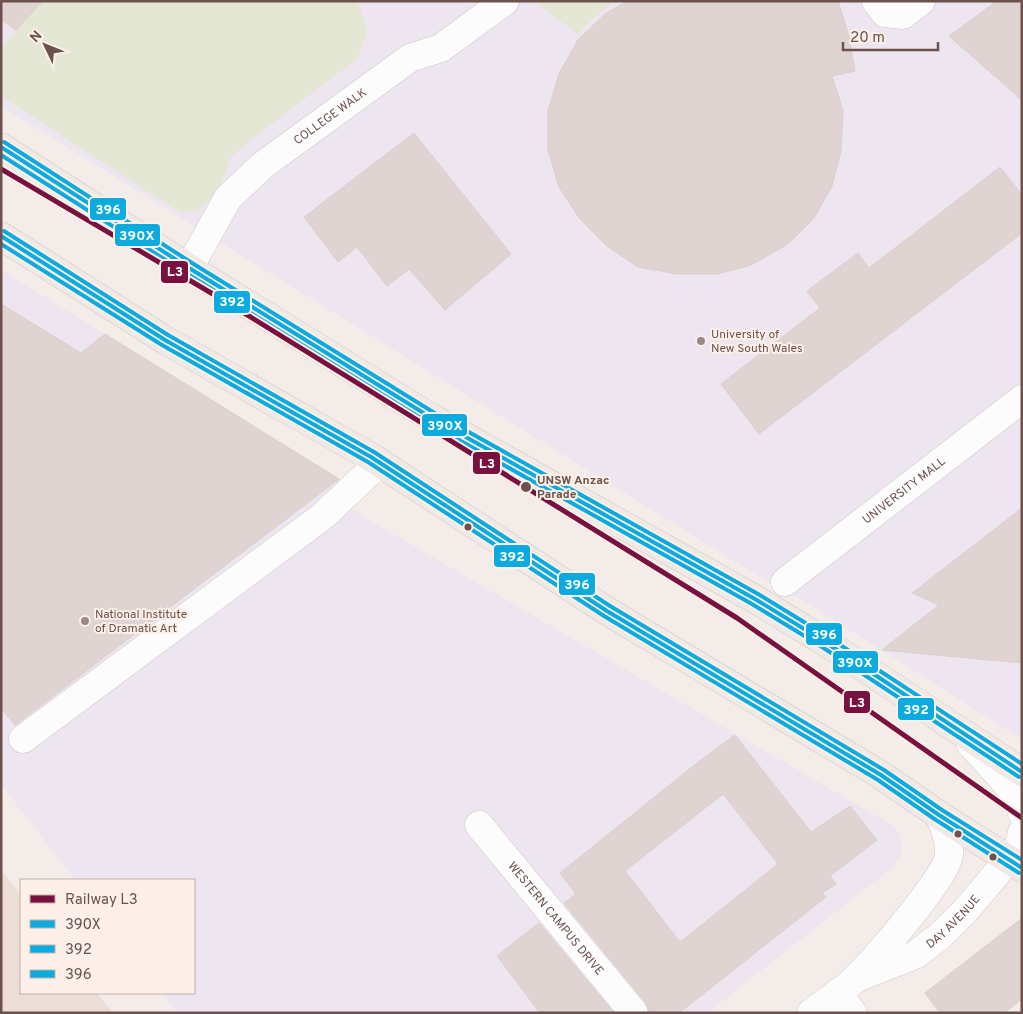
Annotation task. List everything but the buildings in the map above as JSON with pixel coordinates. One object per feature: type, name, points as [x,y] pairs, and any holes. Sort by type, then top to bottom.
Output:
[{"type":"main road","points":[[1,146],[189,268],[430,417],[754,599],[956,727],[1022,772]]},
{"type":"main road","points":[[1,236],[165,340],[379,463],[607,611],[881,775],[1016,864]]},
{"type":"street","name":"COLLEGE WALK","points":[[189,268],[228,198],[263,165],[410,58],[441,48],[505,1]]},
{"type":"street","points":[[876,1],[885,13],[912,8]]},
{"type":"street","name":"UNIVERSITY MALL","points":[[785,582],[1022,399]]},
{"type":"street","points":[[23,740],[323,516],[379,463]]},
{"type":"street","points":[[956,727],[1007,784],[1017,798],[1022,813]]},
{"type":"street","name":"DAY AVENUE","points":[[849,995],[942,873],[949,856],[949,850],[948,836],[939,815]]},
{"type":"street","name":"WESTERN CAMPUS DRIVE","points":[[479,825],[634,1013]]},
{"type":"street","name":"DAY AVENUE","points":[[812,1013],[849,995],[915,955],[940,936],[1016,864],[1022,832]]},
{"type":"shaded area","name":"University of New South Wales","points":[[1,1],[1022,1],[1022,739],[801,599],[778,588],[1,106]]},
{"type":"shaded area","points":[[1,270],[339,479],[335,500],[895,827],[901,837],[901,854],[893,867],[707,1013],[177,1013],[163,994],[195,994],[195,879],[74,879],[1,784]]},
{"type":"shaded area","points":[[1,870],[20,895],[20,994],[98,994],[113,1013],[1,1013]]},
{"type":"green space","points":[[43,1],[100,1],[104,5],[108,1],[357,1],[368,30],[357,59],[231,157],[218,193],[197,211],[181,213],[1,96],[1,48]]},
{"type":"green space","points":[[542,1],[614,1],[578,34],[538,4]]},
{"type":"rail line","name":"L3","points":[[1,169],[223,300],[737,618],[1022,818]]},
{"type":"transit line","name":"396","points":[[4,142],[192,263],[433,412],[758,594],[822,633],[1022,764]]},
{"type":"transit line","name":"390X","points":[[1,147],[189,268],[430,417],[755,599],[819,638],[1022,772]]},
{"type":"transit line","name":"392","points":[[1,155],[186,273],[427,422],[752,604],[816,643],[1019,777]]},
{"type":"transit line","name":"396","points":[[4,231],[168,335],[374,452],[610,606],[884,770],[942,810],[1022,860]]},
{"type":"transit line","name":"390X","points":[[1,236],[165,340],[371,457],[607,611],[881,775],[1022,868]]},
{"type":"transit line","name":"392","points":[[1,244],[162,345],[368,462],[604,616],[878,780],[1019,873]]},
{"type":"place","name":"University of New South Wales","points":[[701,341]]},
{"type":"place","name":"UNSW Anzac Parade","points":[[526,487]]},
{"type":"place","name":"National Institute of Dramatic Art","points":[[85,621]]}]
